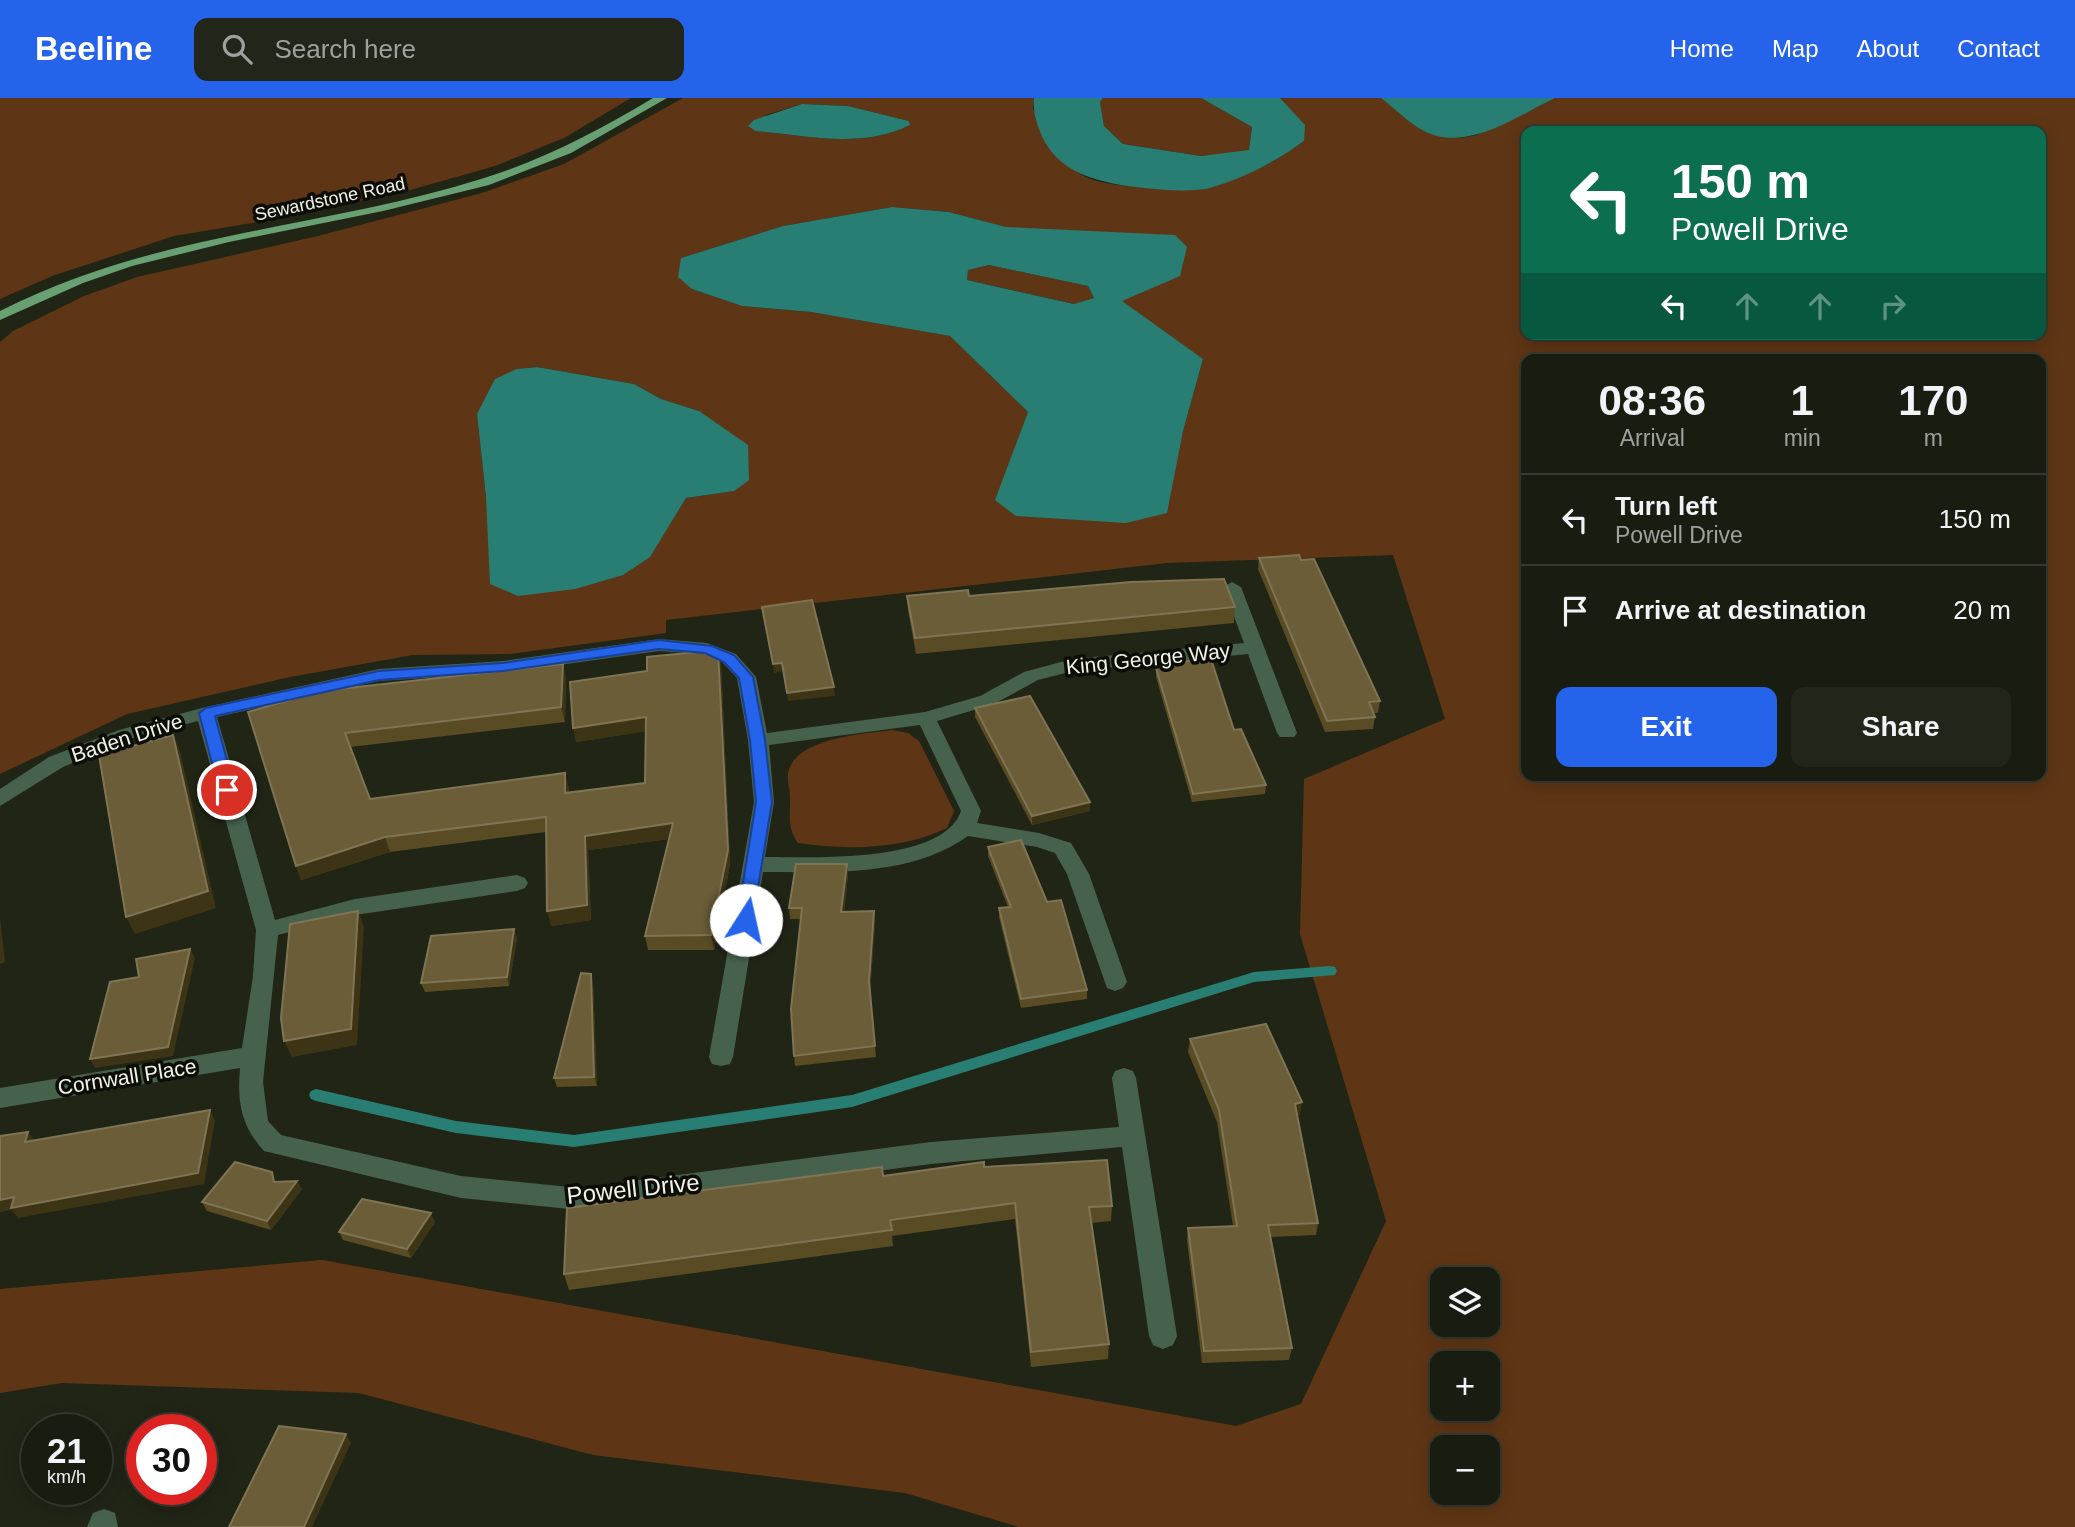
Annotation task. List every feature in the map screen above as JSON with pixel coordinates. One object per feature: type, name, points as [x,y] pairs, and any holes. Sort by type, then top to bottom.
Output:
[{"type":"main road","name":"Sewardstone Road","points":[[0,316],[46,293],[128,262],[412,200],[533,166],[565,152],[660,98]]},
{"type":"street","name":"King George Way","points":[[1232,587],[1287,733]]},
{"type":"street","name":"Baden Drive","points":[[0,799],[56,762],[126,734],[206,713],[379,675],[503,667],[659,645],[707,649],[729,659],[746,677],[758,740],[764,802],[756,865],[721,1057]]},
{"type":"street","name":"King George Way","points":[[758,740],[926,718],[987,700],[1031,676],[1072,665],[1255,648]]},
{"type":"street","name":"Powell Drive","points":[[206,713],[267,930],[269,954],[254,1056],[251,1104],[256,1125],[273,1143],[461,1187],[579,1199],[931,1153],[1135,1136]]},
{"type":"street","points":[[756,865],[842,864],[913,854],[950,840],[964,828],[971,811],[926,718]]},
{"type":"street","points":[[964,828],[1039,840],[1063,848],[1078,874],[1115,982]]},
{"type":"street","points":[[267,930],[355,907],[517,883]]},
{"type":"street","name":"Cornwall Place","points":[[0,1098],[254,1056]]},
{"type":"street","points":[[1124,1078],[1135,1136],[1163,1336]]},
{"type":"shaded area","points":[[0,98],[631,98],[564,138],[495,166],[403,192],[258,222],[174,236],[52,276],[0,299]]},
{"type":"shaded area","points":[[683,98],[1034,98],[1033,109],[1080,174],[1092,180],[1113,184],[1181,188],[1223,182],[1243,175],[1304,141],[1304,125],[1280,98],[1381,98],[1424,131],[1461,138],[1477,135],[1555,98],[2075,98],[2075,1527],[1019,1527],[905,1493],[593,1455],[359,1393],[62,1383],[0,1393],[0,1289],[322,1260],[1236,1426],[1301,1404],[1386,1221],[1300,934],[1304,779],[1445,719],[1393,555],[1167,563],[666,620],[666,633],[510,654],[413,655],[290,677],[127,714],[0,774],[0,342],[13,331],[84,296],[137,277],[318,236],[482,193],[564,164]],"holes":[[[802,104],[848,106],[909,121],[910,125],[873,137],[854,139],[814,138],[756,131],[766,115]],[[892,207],[949,212],[1006,227],[1203,359],[1183,431],[996,500],[1028,412],[950,336],[811,312],[742,306],[692,289],[681,258],[783,226]],[[537,367],[634,384],[661,399],[699,411],[734,491],[686,498],[650,556],[486,497],[477,414],[517,369]]]},
{"type":"shaded area","points":[[1103,98],[1201,98],[1252,127],[1249,151],[1201,156],[1123,144],[1104,126],[1100,102]]},
{"type":"shaded area","points":[[989,265],[1088,286],[1094,298],[1075,304],[967,280],[968,270]]},
{"type":"shaded area","points":[[892,730],[908,733],[919,741],[954,811],[947,828],[911,841],[874,846],[835,847],[798,843],[790,820],[788,774],[793,762],[815,745],[848,736]]},
{"type":"water","points":[[1034,98],[1103,98],[1100,102],[1104,126],[1123,144],[1201,156],[1249,150],[1252,127],[1201,98],[1280,98],[1305,125],[1304,141],[1261,168],[1213,187],[1179,190],[1128,186],[1081,174],[1056,157],[1046,145],[1039,129]]},
{"type":"water","points":[[1381,98],[1555,98],[1491,130],[1457,138],[1440,137],[1424,131]]},
{"type":"water","points":[[802,104],[848,106],[909,121],[910,125],[873,137],[854,139],[814,138],[756,131],[748,126],[754,120]]},
{"type":"water","points":[[892,207],[949,212],[1006,227],[1175,235],[1187,247],[1180,276],[1122,301],[1203,359],[1183,431],[1167,513],[1126,523],[1016,516],[995,500],[1028,412],[950,336],[811,312],[742,306],[692,289],[678,277],[681,258],[783,226]],"holes":[[[989,265],[1088,286],[1094,298],[1074,304],[967,280],[968,270]]]},
{"type":"water","points":[[537,367],[634,384],[661,399],[699,411],[748,445],[749,480],[734,491],[686,498],[650,557],[623,575],[575,589],[518,596],[490,584],[486,497],[477,414],[495,379],[517,369]]},
{"type":"building","points":[[1299,555],[1301,560],[1314,559],[1380,701],[1369,702],[1375,717],[1327,721],[1259,558]]},
{"type":"building","points":[[1224,579],[1235,607],[915,638],[907,596],[968,590],[969,596],[1131,582]]},
{"type":"building","points":[[812,600],[834,687],[787,693],[782,663],[773,664],[762,607]]},
{"type":"building","points":[[718,650],[728,850],[711,935],[645,936],[673,823],[585,836],[587,905],[547,911],[546,817],[385,837],[296,866],[248,712],[321,691],[563,664],[561,707],[345,733],[370,799],[565,773],[565,793],[645,783],[646,717],[573,728],[570,682],[647,671],[647,657]]},
{"type":"building","points":[[1210,656],[1234,730],[1241,729],[1266,785],[1193,794],[1156,668]]},
{"type":"building","points":[[1030,696],[1090,802],[1032,816],[975,708]]},
{"type":"building","points":[[173,735],[208,891],[126,917],[99,755]]},
{"type":"building","points":[[1021,840],[1047,902],[1061,900],[1087,990],[1021,999],[999,908],[1011,907],[988,847]]},
{"type":"building","points":[[796,864],[847,864],[841,912],[874,911],[869,981],[875,1046],[794,1056],[791,1009],[802,908],[789,908]]},
{"type":"building","points":[[358,911],[351,1029],[284,1041],[281,1018],[290,924]]},
{"type":"building","points":[[514,929],[507,977],[421,983],[431,936]]},
{"type":"building","points":[[190,949],[168,1047],[90,1059],[110,982],[139,977],[136,959]]},
{"type":"building","points":[[581,973],[591,974],[594,1077],[554,1078]]},
{"type":"building","points":[[1266,1024],[1302,1102],[1295,1104],[1318,1223],[1268,1225],[1292,1348],[1204,1351],[1188,1228],[1237,1226],[1219,1110],[1190,1039]]},
{"type":"building","points":[[210,1110],[198,1173],[11,1208],[14,1197],[0,1200],[0,1136],[28,1132],[25,1142]]},
{"type":"building","points":[[1107,1160],[1112,1206],[1089,1207],[1109,1344],[1031,1352],[1015,1203],[890,1220],[892,1230],[564,1274],[567,1208],[882,1167],[883,1176],[984,1162],[984,1167]]},
{"type":"building","points":[[235,1162],[272,1172],[274,1182],[297,1181],[267,1221],[202,1202]]},
{"type":"building","points":[[362,1199],[431,1213],[407,1249],[339,1232]]},
{"type":"building","points":[[279,1426],[346,1434],[304,1527],[229,1527]]},
{"type":"waterway","points":[[316,1095],[456,1127],[574,1141],[852,1101],[1254,977],[1330,971]]},
{"type":"route","points":[[227,790],[206,713],[379,675],[503,667],[659,645],[707,649],[729,659],[746,677],[758,740],[764,802],[746,920]]}]
